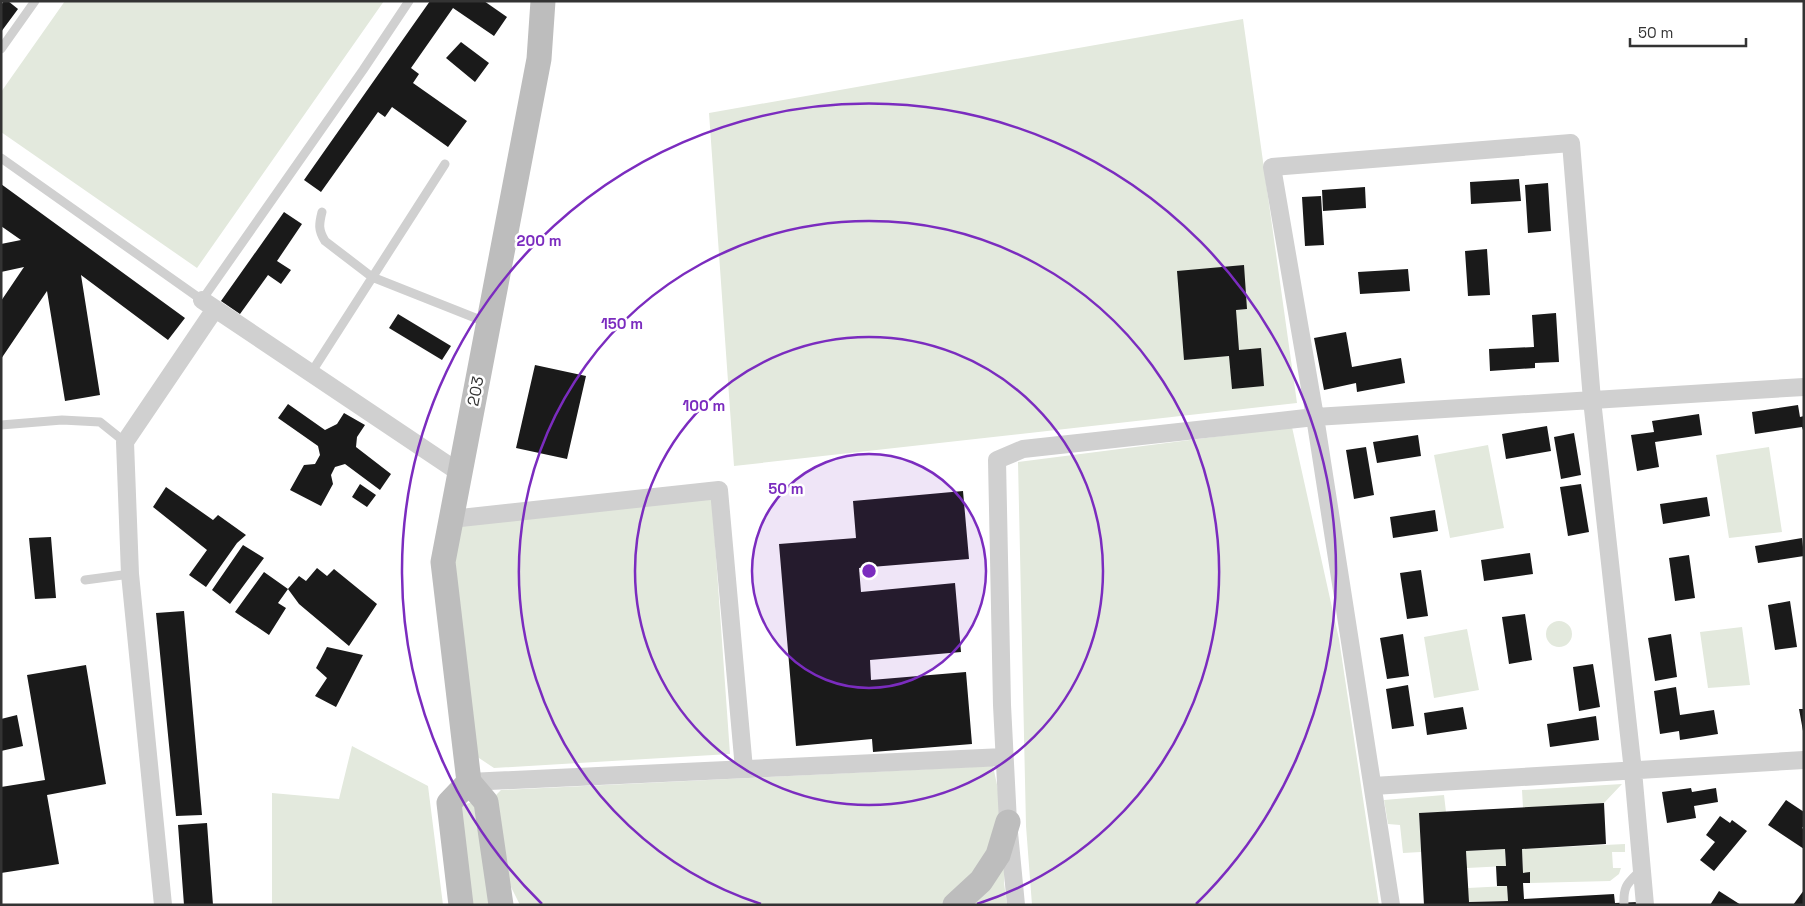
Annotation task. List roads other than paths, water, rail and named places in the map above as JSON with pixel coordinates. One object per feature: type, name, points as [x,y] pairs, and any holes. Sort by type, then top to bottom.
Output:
[{"type":"street","name":"203","points":[[469,782],[443,562],[539,59],[543,1]]},
{"type":"street","points":[[1391,905],[1315,417],[1272,167],[1571,143],[1592,400],[1633,771],[1644,905]]},
{"type":"street","points":[[162,905],[130,574],[125,442],[208,305],[460,473]]},
{"type":"street","points":[[1016,905],[1004,757],[997,460],[1023,449],[1315,417],[1804,387]]},
{"type":"street","points":[[451,519],[719,490],[744,769]]},
{"type":"street","points":[[461,905],[449,803],[469,782],[1004,757]]},
{"type":"street","points":[[1372,786],[1804,760]]},
{"type":"street","points":[[469,782],[486,802],[504,899]]},
{"type":"street","points":[[955,905],[981,881],[998,855],[1008,822]]},
{"type":"lane","points":[[1,49],[35,1]]},
{"type":"lane","points":[[1,158],[208,305],[409,1]]},
{"type":"lane","points":[[311,373],[445,164]]},
{"type":"lane","points":[[322,212],[318,224],[320,234],[325,241],[372,277],[488,323]]},
{"type":"lane","points":[[1,425],[62,420],[100,422],[125,442]]},
{"type":"lane","points":[[85,580],[130,574]]},
{"type":"lane","points":[[1624,905],[1623,892],[1626,885],[1641,869]]}]
